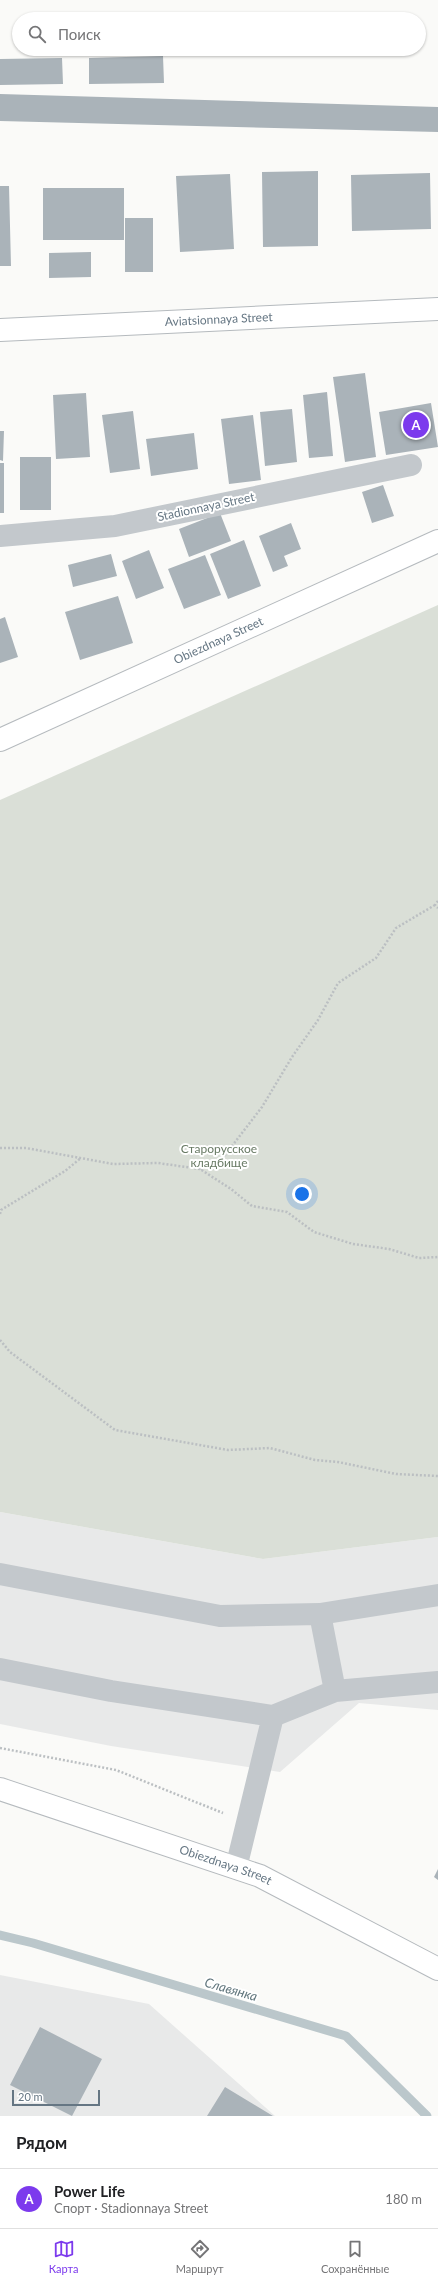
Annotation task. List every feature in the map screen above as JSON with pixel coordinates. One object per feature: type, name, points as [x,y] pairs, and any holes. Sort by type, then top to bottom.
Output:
[{"type":"main road","name":"Aviatsionnaya Street","points":[[0,330],[438,308]]},
{"type":"main road","name":"Obiezdnaya Street","points":[[0,740],[438,541]]},
{"type":"main road","name":"Obiezdnaya Street","points":[[0,1789],[260,1876],[438,1970]]},
{"type":"street","name":"Stadionnaya Street","points":[[0,536],[115,526],[411,465]]},
{"type":"street","points":[[0,1574],[220,1616],[320,1614],[438,1595]]},
{"type":"street","points":[[320,1614],[335,1691]]},
{"type":"street","points":[[0,1669],[111,1691],[273,1716],[335,1691],[438,1682]]},
{"type":"street","points":[[236,1868],[273,1716]]},
{"type":"path","points":[[200,1169],[222,1159],[262,1107],[292,1057],[318,1020],[338,983],[376,958],[396,928],[438,901]]},
{"type":"path","points":[[435,904],[438,908]]},
{"type":"path","points":[[0,1148],[26,1148],[82,1157],[113,1164],[158,1163],[200,1169],[231,1189],[252,1206],[287,1212],[314,1232],[353,1244],[390,1249],[419,1258],[438,1257]]},
{"type":"path","points":[[0,1214],[1,1210],[66,1171],[82,1157]]},
{"type":"path","points":[[0,1340],[10,1352],[114,1430],[228,1450],[270,1448],[315,1460],[338,1462],[396,1474],[438,1476]]},
{"type":"path","points":[[0,1748],[116,1770],[209,1806],[246,1825]]},
{"type":"shaded area","points":[[0,1512],[263,1559],[438,1537],[438,1710],[359,1703],[280,1772],[111,1746],[0,1724]]},
{"type":"shaded area","points":[[0,1975],[149,2004],[275,2116],[0,2116]]},
{"type":"green space","name":"Старорусское кладбище","points":[[438,605],[438,1537],[263,1559],[0,1512],[0,800]]},
{"type":"building","points":[[163,56],[164,83],[89,84],[89,58]]},
{"type":"building","points":[[62,58],[63,84],[0,85],[0,59]]},
{"type":"building","points":[[0,94],[438,107],[438,132],[0,121]]},
{"type":"building","points":[[318,171],[318,246],[263,247],[262,172]]},
{"type":"building","points":[[430,173],[431,229],[352,231],[351,175]]},
{"type":"building","points":[[230,174],[234,249],[180,252],[176,176]]},
{"type":"building","points":[[0,186],[9,186],[11,266],[0,266]]},
{"type":"building","points":[[43,188],[124,188],[124,240],[43,240]]},
{"type":"building","points":[[125,218],[153,218],[153,272],[125,272]]},
{"type":"building","points":[[91,252],[91,277],[49,278],[49,253]]},
{"type":"building","points":[[365,373],[376,457],[345,462],[333,377]]},
{"type":"building","points":[[327,392],[333,456],[309,458],[303,395]]},
{"type":"building","points":[[86,393],[90,457],[56,459],[53,395]]},
{"type":"building","points":[[431,403],[438,447],[386,455],[379,412]]},
{"type":"building","points":[[292,409],[297,462],[265,466],[260,412]]},
{"type":"building","points":[[133,411],[140,469],[110,473],[102,415]]},
{"type":"building","points":[[253,415],[261,480],[229,484],[221,419]]},
{"type":"building","points":[[0,431],[4,431],[3,461],[0,460]]},
{"type":"building","points":[[194,433],[198,469],[151,476],[146,439]]},
{"type":"building","points":[[20,457],[51,457],[51,510],[20,510]]},
{"type":"building","points":[[0,463],[4,463],[4,513],[0,513]]},
{"type":"building","points":[[383,485],[394,516],[372,523],[362,492]]},
{"type":"building","points":[[220,513],[231,541],[189,557],[179,529]]},
{"type":"building","points":[[291,523],[301,549],[284,556],[288,566],[273,572],[259,536]]},
{"type":"building","points":[[244,540],[261,586],[228,599],[210,554]]},
{"type":"building","points":[[149,550],[164,588],[136,599],[122,561]]},
{"type":"building","points":[[111,554],[117,576],[73,587],[68,565]]},
{"type":"building","points":[[205,555],[221,595],[184,609],[168,569]]},
{"type":"building","points":[[118,596],[133,643],[80,660],[65,612]]},
{"type":"building","points":[[5,617],[18,657],[0,663],[0,619]]},
{"type":"building","points":[[438,1869],[438,1880],[434,1877]]},
{"type":"building","points":[[40,2027],[102,2059],[72,2116],[10,2085]]},
{"type":"building","points":[[225,2087],[273,2116],[207,2116]]},
{"type":"waterway","name":"Славянка","points":[[0,1935],[33,1943],[346,2036],[427,2116]]},
{"type":"place","name":"Power Life","points":[[416,425]]}]
